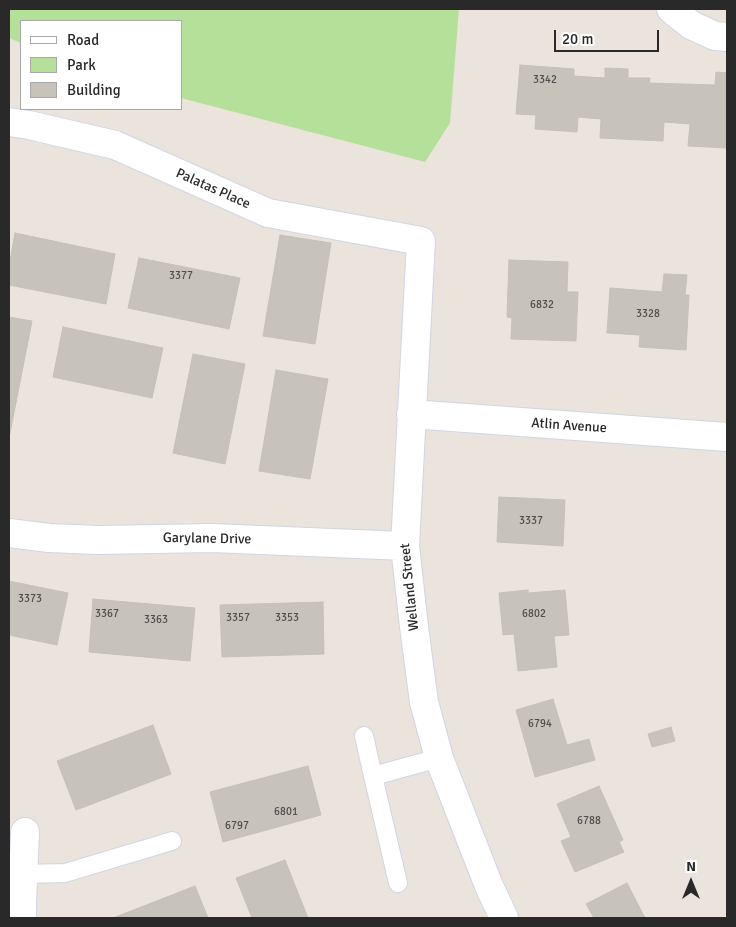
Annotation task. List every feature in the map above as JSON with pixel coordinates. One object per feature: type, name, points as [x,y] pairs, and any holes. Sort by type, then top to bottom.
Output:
[{"type":"street","points":[[671,9],[690,25],[715,36],[727,37]]},
{"type":"street","name":"Palatas Place","points":[[9,122],[115,145],[268,213],[421,241]]},
{"type":"street","name":"Welland Street","points":[[421,241],[405,546],[414,626],[424,702],[439,758],[489,886],[504,918]]},
{"type":"street","name":"Atlin Avenue","points":[[411,414],[727,437]]},
{"type":"street","name":"Garylane Drive","points":[[9,534],[98,540],[212,538],[405,546]]},
{"type":"street","points":[[22,918],[25,832]]},
{"type":"lane","points":[[364,736],[398,883]]},
{"type":"lane","points":[[373,776],[439,758]]},
{"type":"lane","points":[[23,874],[65,873],[172,840]]},
{"type":"green space","points":[[9,9],[459,9],[450,123],[425,162],[182,98],[182,20],[20,20],[20,43],[9,38]]},
{"type":"building","points":[[520,65],[574,69],[574,76],[605,78],[605,68],[628,69],[628,78],[650,78],[649,83],[715,85],[716,72],[727,73],[727,148],[688,146],[690,124],[664,122],[663,141],[600,138],[601,119],[578,117],[577,132],[535,129],[536,115],[516,114]]},
{"type":"building","points":[[15,233],[115,254],[106,304],[9,285],[9,267]]},
{"type":"building","points":[[280,235],[331,243],[315,344],[263,336]]},
{"type":"building","points":[[139,258],[240,278],[229,329],[128,308]]},
{"type":"building","points":[[509,260],[568,262],[567,292],[578,292],[576,341],[511,339],[512,318],[507,317]]},
{"type":"building","points":[[664,274],[687,275],[685,295],[689,295],[686,350],[639,347],[640,335],[607,333],[610,288],[662,292]]},
{"type":"building","points":[[9,317],[32,321],[9,438]]},
{"type":"building","points":[[63,327],[163,348],[152,398],[53,377]]},
{"type":"building","points":[[193,354],[245,364],[225,464],[173,453]]},
{"type":"building","points":[[276,370],[328,379],[310,479],[259,471]]},
{"type":"building","points":[[499,497],[565,500],[563,546],[497,542]]},
{"type":"building","points":[[9,581],[68,593],[57,645],[9,635]]},
{"type":"building","points":[[528,590],[528,593],[565,590],[569,635],[554,636],[557,667],[518,671],[514,634],[503,635],[499,593]]},
{"type":"building","points":[[93,599],[195,608],[190,661],[89,652]]},
{"type":"building","points":[[323,602],[324,654],[222,657],[220,605]]},
{"type":"building","points":[[553,699],[567,745],[589,739],[595,760],[535,777],[516,710]]},
{"type":"building","points":[[153,725],[171,774],[76,810],[57,761]]},
{"type":"building","points":[[671,727],[675,741],[652,747],[648,734]]},
{"type":"building","points":[[308,766],[321,815],[223,842],[210,792]]},
{"type":"building","points":[[599,786],[623,840],[619,842],[624,852],[575,872],[561,841],[571,837],[557,804]]},
{"type":"building","points":[[285,860],[308,918],[252,918],[236,878]]},
{"type":"building","points":[[627,883],[645,918],[594,918],[586,904]]},
{"type":"building","points":[[195,886],[208,918],[113,918]]}]
